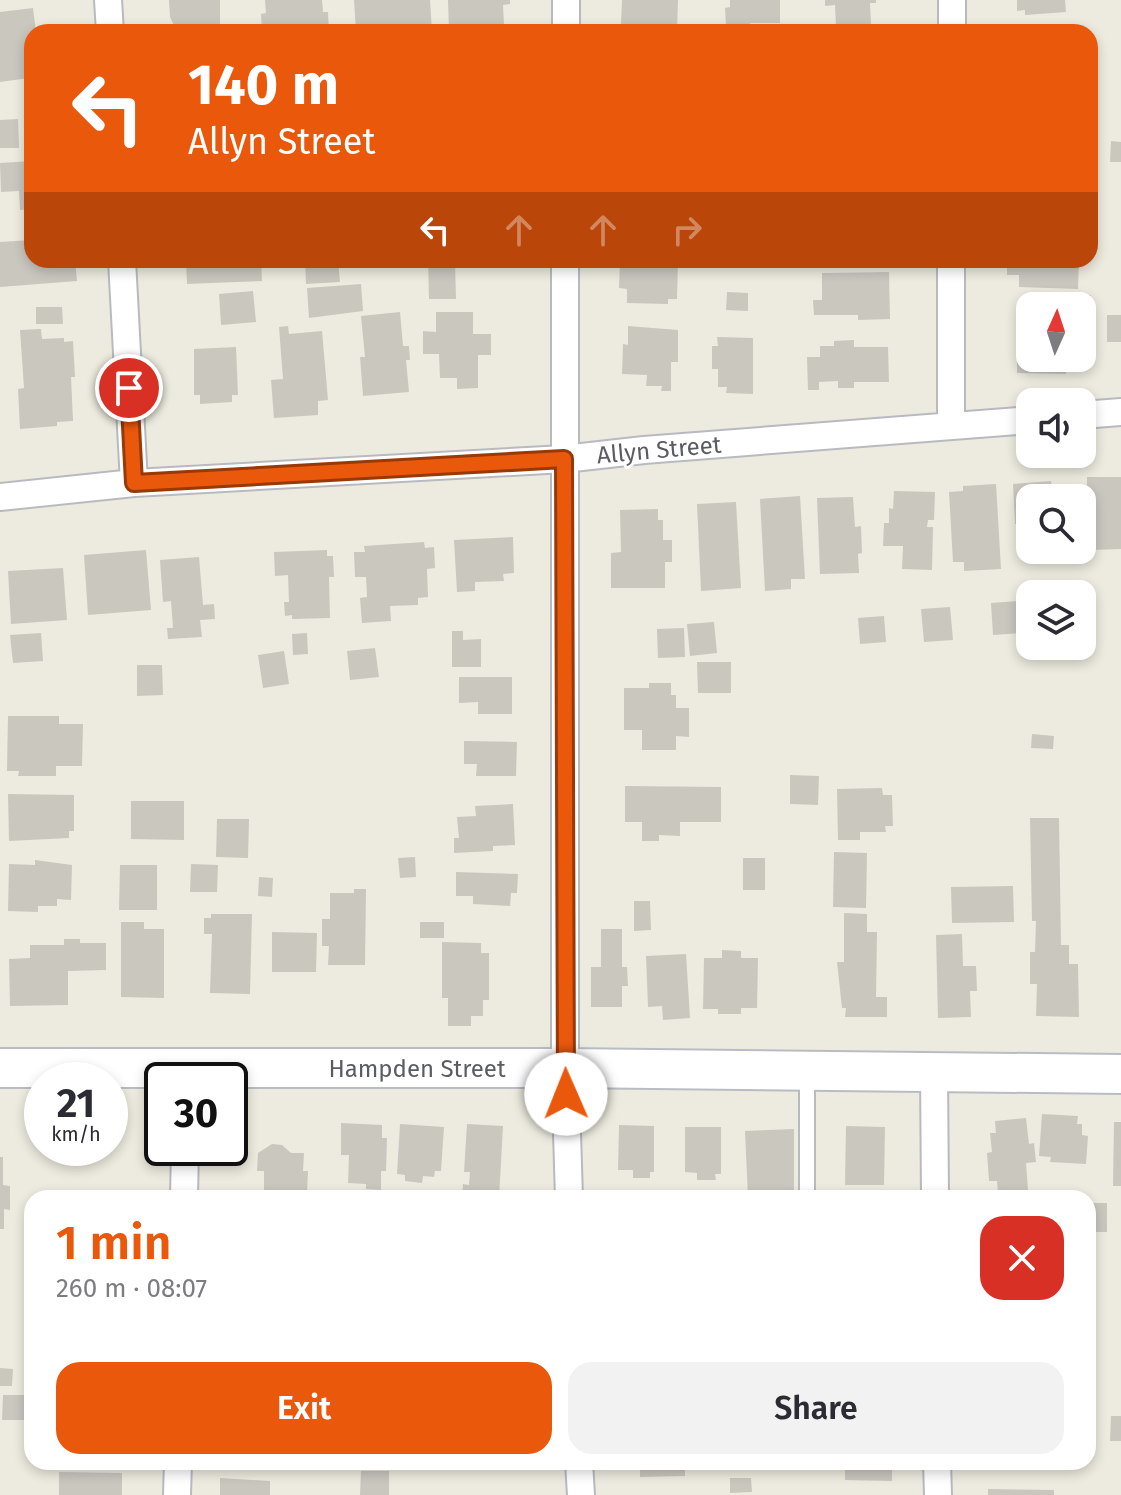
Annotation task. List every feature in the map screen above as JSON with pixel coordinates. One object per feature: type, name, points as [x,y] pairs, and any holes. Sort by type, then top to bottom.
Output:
[{"type":"main road","name":"Hampden Street","points":[[0,1068],[144,1074]]},
{"type":"main road","name":"Hampden Street","points":[[248,1074],[565,1068],[1121,1074]]},
{"type":"street","points":[[108,0],[110,24]]},
{"type":"street","points":[[566,0],[566,24]]},
{"type":"street","points":[[952,0],[952,24]]},
{"type":"street","points":[[122,268],[134,483]]},
{"type":"street","points":[[565,268],[565,1068],[569,1190]]},
{"type":"street","points":[[951,268],[951,426]]},
{"type":"street","points":[[1096,414],[1121,412]]},
{"type":"street","name":"Allyn Street","points":[[0,497],[134,483],[564,459],[1016,421]]},
{"type":"street","points":[[934,1073],[935,1190]]},
{"type":"street","points":[[184,1190],[185,1166]]},
{"type":"street","points":[[177,1495],[178,1470]]},
{"type":"street","points":[[579,1470],[581,1495]]},
{"type":"street","points":[[937,1470],[938,1495]]},
{"type":"lane","points":[[807,1072],[807,1190]]},
{"type":"building","points":[[169,0],[220,0],[220,24],[173,24]]},
{"type":"building","points":[[265,0],[322,0],[323,12],[328,12],[329,24],[262,24],[261,14],[266,13]]},
{"type":"building","points":[[354,0],[430,0],[432,24],[356,24]]},
{"type":"building","points":[[448,0],[510,0],[510,4],[503,5],[504,24],[449,24]]},
{"type":"building","points":[[622,0],[678,0],[677,24],[621,24]]},
{"type":"building","points":[[730,0],[780,0],[780,23],[726,24],[725,8],[730,7]]},
{"type":"building","points":[[825,0],[876,0],[876,3],[870,3],[871,24],[836,24],[835,5],[825,6]]},
{"type":"building","points":[[1017,0],[1065,0],[1066,12],[1025,15],[1025,10],[1017,11]]},
{"type":"building","points":[[33,8],[35,24],[24,24],[24,79],[0,82],[0,12]]},
{"type":"building","points":[[18,119],[19,148],[0,148],[0,120]]},
{"type":"building","points":[[1111,141],[1121,142],[1121,162],[1110,162]]},
{"type":"building","points":[[24,162],[24,210],[20,210],[19,191],[1,192],[0,163]]},
{"type":"building","points":[[24,240],[24,268],[76,268],[77,281],[0,287],[0,242]]},
{"type":"building","points":[[186,268],[261,268],[262,281],[187,284]]},
{"type":"building","points":[[305,268],[339,268],[340,282],[306,284]]},
{"type":"building","points":[[428,268],[455,268],[456,299],[429,299]]},
{"type":"building","points":[[620,268],[678,268],[677,299],[668,299],[668,304],[627,303],[627,289],[619,288]]},
{"type":"building","points":[[1007,268],[1079,268],[1078,289],[1019,287],[1019,275],[1007,275]]},
{"type":"building","points":[[889,272],[890,319],[858,320],[858,315],[814,315],[813,300],[822,300],[822,273]]},
{"type":"building","points":[[361,284],[363,311],[309,318],[307,288]]},
{"type":"building","points":[[253,291],[256,322],[221,325],[219,294]]},
{"type":"building","points":[[727,292],[748,293],[748,311],[726,310]]},
{"type":"building","points":[[36,307],[62,307],[63,324],[36,324]]},
{"type":"building","points":[[400,312],[403,346],[409,346],[410,360],[406,360],[409,392],[363,396],[360,357],[365,357],[361,316]]},
{"type":"building","points":[[436,312],[473,312],[473,334],[491,334],[491,355],[478,355],[478,388],[457,389],[457,378],[440,378],[439,354],[423,354],[423,331],[436,332]]},
{"type":"building","points":[[1107,315],[1121,315],[1121,342],[1107,342]]},
{"type":"building","points":[[288,326],[289,334],[322,331],[328,400],[318,401],[318,415],[274,418],[271,380],[283,379],[279,327]]},
{"type":"building","points":[[628,326],[678,330],[678,362],[671,362],[671,391],[661,391],[662,386],[646,386],[647,375],[622,374],[623,344],[628,345]]},
{"type":"building","points":[[41,329],[42,339],[64,338],[64,342],[73,341],[73,421],[57,422],[57,426],[20,429],[18,389],[24,388],[20,330]]},
{"type":"building","points":[[717,337],[753,338],[753,394],[726,393],[727,387],[718,387],[718,369],[712,369],[712,346],[718,346]]},
{"type":"building","points":[[854,340],[854,347],[888,347],[889,382],[854,382],[854,388],[838,388],[838,381],[819,382],[819,390],[808,390],[807,357],[820,357],[820,346],[834,346],[834,341]]},
{"type":"building","points":[[236,347],[238,395],[232,395],[232,402],[200,404],[200,395],[194,395],[194,349]]},
{"type":"building","points":[[1017,372],[1066,372],[1066,374]]},
{"type":"building","points":[[1087,477],[1121,477],[1121,549],[1096,550],[1096,484],[1087,484]]},
{"type":"building","points":[[1051,481],[1051,484],[1016,484],[1016,524],[1015,524],[1013,484]]},
{"type":"building","points":[[996,484],[1001,569],[964,571],[964,562],[953,562],[949,492],[963,491],[963,486]]},
{"type":"building","points":[[894,491],[935,492],[934,520],[928,520],[927,527],[933,527],[932,570],[902,569],[903,546],[883,546],[884,523],[889,523]]},
{"type":"building","points":[[800,496],[805,579],[791,579],[791,589],[765,591],[760,499]]},
{"type":"building","points":[[853,497],[855,527],[861,526],[859,573],[820,574],[817,498]]},
{"type":"building","points":[[736,502],[741,588],[701,591],[697,504]]},
{"type":"building","points":[[658,509],[658,520],[663,520],[663,540],[672,540],[672,562],[665,562],[665,588],[611,588],[611,553],[621,552],[620,510]]},
{"type":"building","points":[[513,537],[514,573],[503,574],[504,581],[475,582],[475,591],[457,592],[454,540]]},
{"type":"building","points":[[424,542],[425,548],[434,547],[435,568],[427,569],[428,597],[418,598],[418,605],[390,606],[391,621],[362,623],[360,598],[367,597],[366,577],[355,577],[354,552],[365,552],[364,546]]},
{"type":"building","points":[[146,550],[151,610],[88,615],[84,555]]},
{"type":"building","points":[[327,550],[327,556],[333,556],[334,577],[329,577],[330,618],[292,619],[292,615],[285,616],[284,602],[289,602],[288,575],[275,576],[274,552]]},
{"type":"building","points":[[199,557],[203,605],[214,604],[215,619],[200,620],[202,637],[168,639],[167,628],[173,628],[171,601],[163,602],[160,560]]},
{"type":"building","points":[[63,568],[67,620],[11,624],[8,571]]},
{"type":"building","points":[[1016,601],[1016,633],[993,635],[991,603]]},
{"type":"building","points":[[950,607],[953,640],[924,642],[921,609]]},
{"type":"building","points":[[884,616],[886,642],[860,644],[858,618]]},
{"type":"building","points":[[714,622],[717,653],[690,656],[687,624]]},
{"type":"building","points":[[684,628],[685,657],[658,658],[657,629]]},
{"type":"building","points":[[452,631],[463,631],[463,640],[481,639],[481,667],[452,667]]},
{"type":"building","points":[[41,633],[43,661],[13,663],[10,635]]},
{"type":"building","points":[[307,633],[308,654],[293,655],[292,634]]},
{"type":"building","points":[[375,648],[379,677],[350,680],[347,651]]},
{"type":"building","points":[[284,651],[289,684],[263,688],[258,655]]},
{"type":"building","points":[[697,662],[731,662],[731,693],[698,693]]},
{"type":"building","points":[[137,665],[162,665],[163,695],[137,696]]},
{"type":"building","points":[[459,677],[512,677],[512,714],[478,714],[478,702],[459,703]]},
{"type":"building","points":[[649,683],[671,683],[671,695],[676,695],[676,708],[689,708],[689,737],[676,736],[676,750],[642,750],[642,730],[624,730],[624,688],[649,688]]},
{"type":"building","points":[[8,716],[59,716],[59,724],[83,724],[82,766],[56,766],[56,776],[18,776],[19,771],[7,771]]},
{"type":"building","points":[[1032,734],[1054,736],[1053,749],[1031,748]]},
{"type":"building","points":[[464,741],[517,742],[516,776],[476,776],[477,764],[464,764]]},
{"type":"building","points":[[790,775],[819,776],[818,805],[790,804]]},
{"type":"building","points":[[625,786],[721,787],[721,822],[680,822],[680,836],[659,835],[659,841],[642,841],[642,822],[625,822]]},
{"type":"building","points":[[882,788],[883,795],[892,795],[893,826],[885,826],[886,832],[860,832],[860,840],[838,840],[837,789]]},
{"type":"building","points":[[8,794],[74,795],[74,831],[69,831],[69,838],[9,841]]},
{"type":"building","points":[[131,801],[184,801],[184,840],[131,839]]},
{"type":"building","points":[[513,804],[515,845],[493,846],[493,851],[454,853],[454,838],[459,838],[457,817],[476,816],[475,806]]},
{"type":"building","points":[[1030,818],[1059,818],[1061,945],[1069,945],[1069,964],[1078,964],[1079,1017],[1036,1016],[1037,984],[1030,984],[1030,952],[1035,952],[1036,921],[1032,921]]},
{"type":"building","points":[[217,819],[249,819],[248,858],[216,857]]},
{"type":"building","points":[[834,852],[867,853],[866,908],[833,907]]},
{"type":"building","points":[[415,857],[416,877],[400,878],[398,858]]},
{"type":"building","points":[[743,858],[765,858],[765,890],[743,890]]},
{"type":"building","points":[[35,860],[72,865],[71,900],[57,899],[57,906],[38,906],[38,912],[8,911],[9,864],[35,865]]},
{"type":"building","points":[[191,864],[218,865],[217,892],[190,892]]},
{"type":"building","points":[[120,865],[157,865],[157,910],[119,910]]},
{"type":"building","points":[[456,872],[518,874],[517,893],[511,893],[510,906],[473,904],[473,896],[456,896]]},
{"type":"building","points":[[259,877],[273,878],[272,897],[258,896]]},
{"type":"building","points":[[1013,886],[1014,922],[952,923],[951,887]]},
{"type":"building","points":[[354,889],[366,889],[365,965],[328,965],[329,946],[322,946],[322,919],[330,919],[330,893],[354,893]]},
{"type":"building","points":[[634,901],[650,901],[651,930],[634,931]]},
{"type":"building","points":[[844,913],[867,914],[867,932],[877,932],[876,997],[887,997],[887,1017],[845,1017],[837,962],[844,962]]},
{"type":"building","points":[[211,914],[252,914],[250,994],[210,993],[212,934],[204,934],[204,918],[211,918]]},
{"type":"building","points":[[121,922],[144,922],[144,929],[164,929],[164,998],[121,997]]},
{"type":"building","points":[[420,922],[444,922],[444,938],[420,938]]},
{"type":"building","points":[[601,929],[622,929],[622,967],[627,967],[628,986],[622,986],[622,1007],[591,1007],[591,967],[601,967]]},
{"type":"building","points":[[272,932],[317,933],[316,972],[272,972]]},
{"type":"building","points":[[962,934],[963,966],[976,966],[977,991],[970,991],[971,1017],[938,1018],[936,935]]},
{"type":"building","points":[[64,939],[80,939],[80,943],[106,943],[106,970],[68,971],[68,1005],[10,1006],[9,959],[30,958],[30,945],[64,945]]},
{"type":"building","points":[[442,942],[481,943],[481,953],[489,953],[489,1000],[483,1000],[483,1016],[471,1016],[471,1026],[448,1026],[448,998],[442,998]]},
{"type":"building","points":[[722,950],[741,951],[741,958],[758,958],[757,1008],[741,1008],[741,1014],[718,1014],[718,1009],[703,1009],[704,958],[722,958]]},
{"type":"building","points":[[686,954],[690,1018],[663,1020],[662,1006],[648,1007],[646,956]]},
{"type":"building","points":[[1042,1114],[1078,1116],[1077,1124],[1082,1124],[1082,1135],[1088,1136],[1086,1164],[1050,1162],[1051,1157],[1039,1156]]},
{"type":"building","points":[[1026,1118],[1029,1144],[1034,1143],[1036,1162],[1026,1163],[1028,1190],[998,1190],[997,1181],[989,1181],[987,1153],[992,1152],[990,1133],[996,1133],[995,1121]]},
{"type":"building","points":[[1114,1122],[1121,1122],[1121,1186],[1113,1186]]},
{"type":"building","points":[[341,1123],[382,1125],[382,1138],[387,1138],[386,1171],[381,1171],[381,1190],[366,1189],[366,1184],[348,1183],[349,1155],[341,1155]]},
{"type":"building","points":[[400,1124],[444,1127],[441,1171],[435,1171],[434,1177],[423,1176],[422,1183],[405,1181],[405,1175],[397,1174]]},
{"type":"building","points":[[467,1124],[503,1126],[499,1190],[463,1190],[463,1184],[469,1185],[470,1172],[464,1172]]},
{"type":"building","points":[[619,1125],[654,1126],[654,1172],[650,1172],[650,1178],[633,1178],[633,1170],[618,1170]]},
{"type":"building","points":[[846,1126],[885,1127],[884,1185],[845,1185]]},
{"type":"building","points":[[685,1127],[721,1127],[721,1174],[715,1174],[716,1180],[697,1180],[697,1173],[685,1172]]},
{"type":"building","points":[[794,1129],[794,1190],[748,1190],[745,1131]]},
{"type":"building","points":[[272,1144],[282,1145],[291,1153],[304,1153],[303,1171],[308,1171],[307,1190],[264,1190],[264,1171],[257,1171],[258,1153]]},
{"type":"building","points":[[0,1157],[3,1157],[3,1185],[10,1186],[10,1210],[4,1209],[4,1229],[0,1229]]},
{"type":"building","points":[[1096,1203],[1107,1203],[1107,1232],[1096,1232]]},
{"type":"building","points":[[0,1368],[13,1369],[12,1386],[0,1386]]},
{"type":"building","points":[[3,1395],[24,1395],[24,1420],[2,1420]]},
{"type":"building","points":[[1111,1416],[1121,1416],[1121,1441],[1110,1441]]},
{"type":"building","points":[[640,1470],[685,1470],[685,1476],[640,1477]]},
{"type":"building","points":[[845,1470],[892,1470],[892,1481],[845,1480]]},
{"type":"building","points":[[361,1471],[389,1471],[389,1495],[360,1495]]},
{"type":"building","points":[[59,1472],[122,1473],[122,1495],[59,1495]]},
{"type":"building","points":[[220,1478],[270,1481],[270,1495],[220,1495]]},
{"type":"building","points":[[730,1478],[751,1478],[752,1492],[730,1493]]},
{"type":"building","points":[[988,1489],[1054,1490],[1054,1495],[988,1495]]},
{"type":"route","points":[[129,388],[134,483],[564,459],[566,1094]]}]
